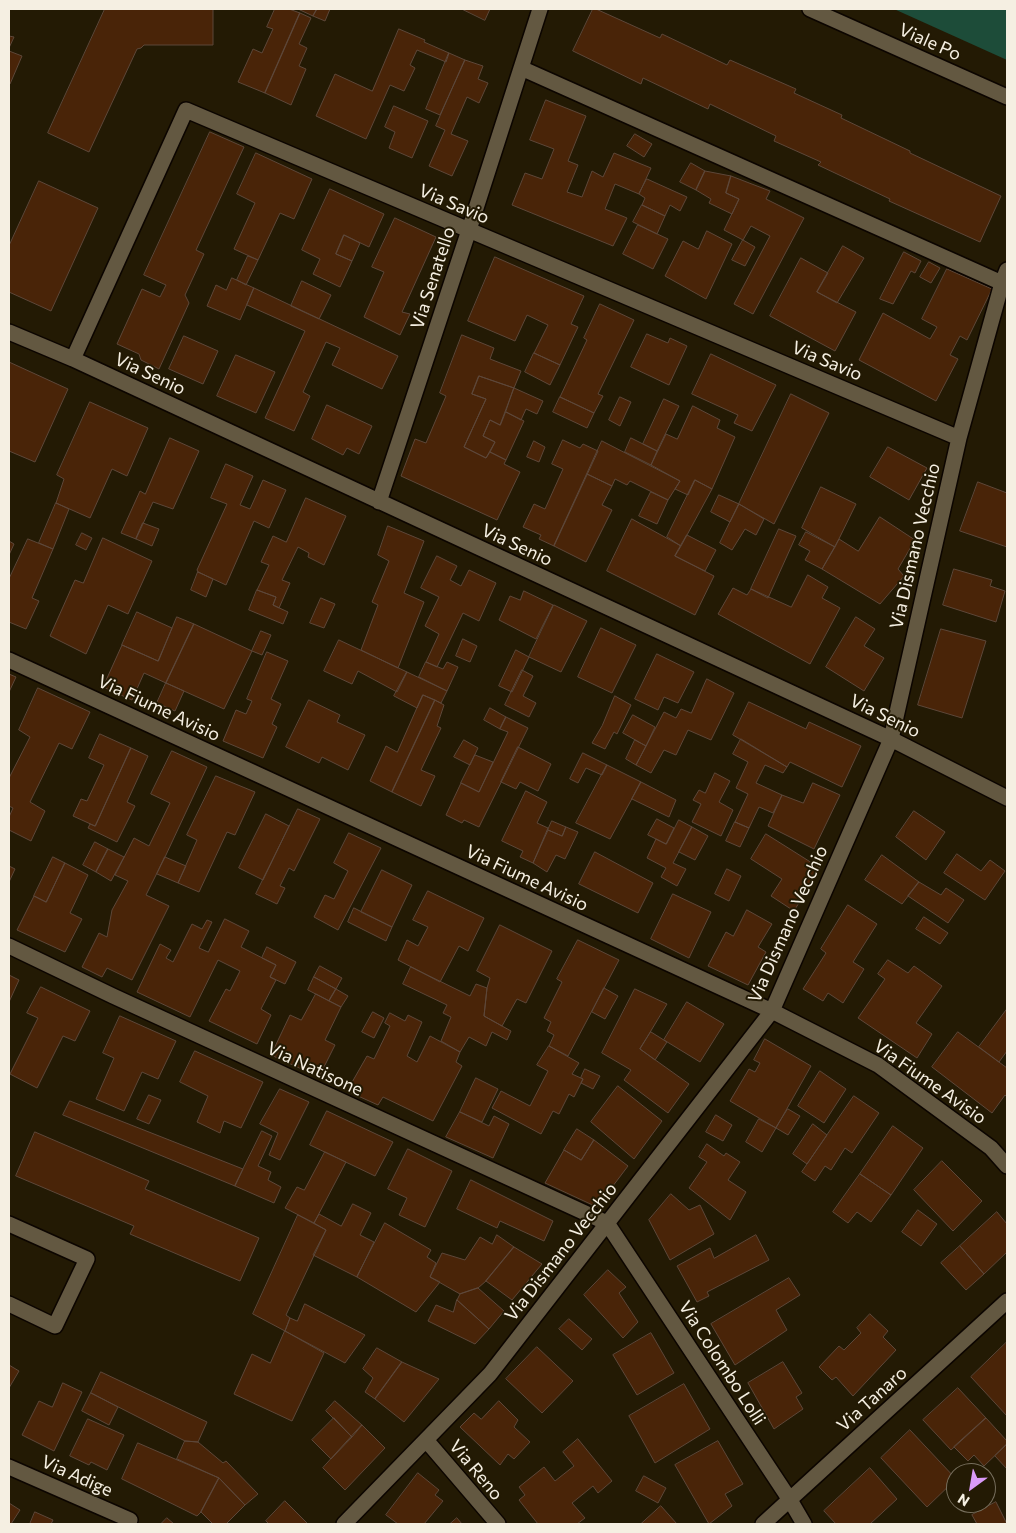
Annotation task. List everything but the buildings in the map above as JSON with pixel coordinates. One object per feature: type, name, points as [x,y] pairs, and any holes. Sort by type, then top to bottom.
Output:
[{"type":"street","name":"Via Senatello","points":[[379,502],[540,9]]},
{"type":"street","name":"Viale Po","points":[[810,9],[1007,97]]},
{"type":"street","points":[[521,68],[1005,276]]},
{"type":"street","name":"Via Savio","points":[[73,359],[186,110],[959,438]]},
{"type":"street","name":"Via Dismano Vecchio","points":[[344,1524],[490,1374],[772,1011],[891,739],[959,438],[1005,276]]},
{"type":"street","name":"Via Senio","points":[[9,332],[73,359],[891,739],[1007,798]]},
{"type":"street","name":"Via Fiume Avisio","points":[[9,660],[772,1011],[878,1065],[991,1148],[1007,1166]]},
{"type":"street","name":"Via Natisone","points":[[9,946],[113,996],[607,1223]]},
{"type":"street","name":"Via Colombo Lolli","points":[[607,1223],[804,1524]]},
{"type":"street","points":[[9,1224],[87,1258],[55,1326],[9,1304]]},
{"type":"street","name":"Via Tanaro","points":[[763,1524],[1007,1301]]},
{"type":"street","name":"Via Reno","points":[[426,1440],[498,1524]]},
{"type":"street","name":"Via Adige","points":[[9,1467],[130,1520]]},
{"type":"green space","points":[[894,9],[1007,9],[1007,60]]}]
